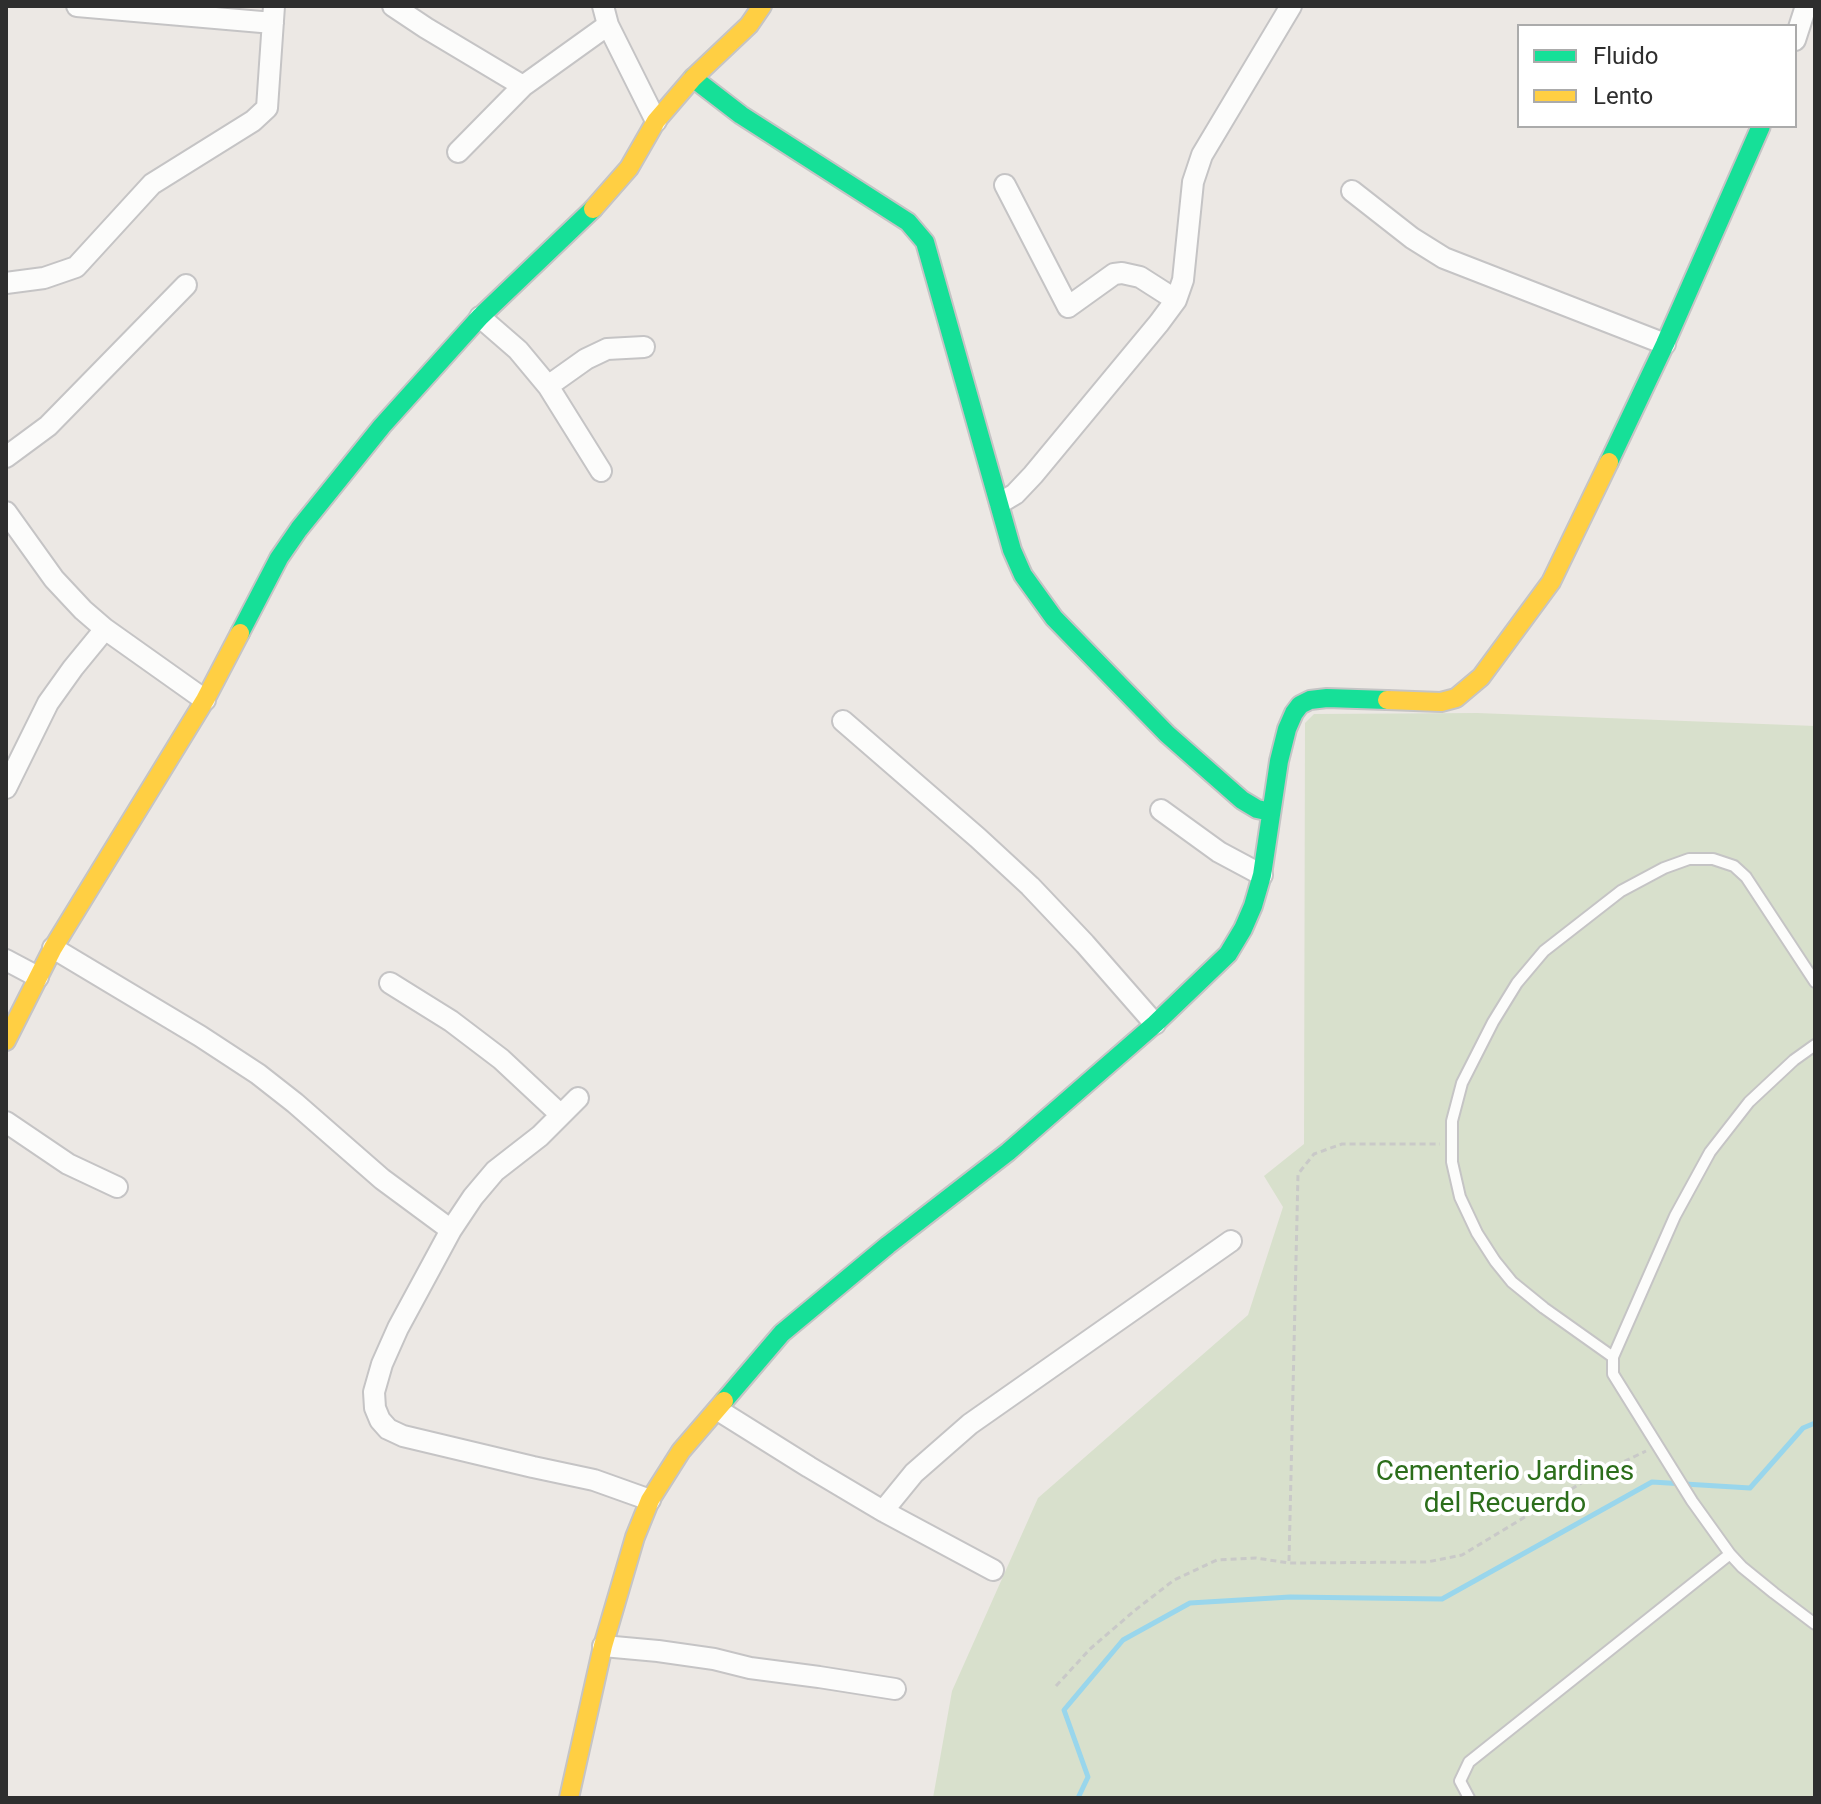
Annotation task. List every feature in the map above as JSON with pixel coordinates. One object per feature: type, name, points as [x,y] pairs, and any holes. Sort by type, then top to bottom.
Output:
[{"type":"street","points":[[6,283],[44,278],[76,267],[152,184],[253,121],[267,108],[273,15],[77,6]]},
{"type":"street","points":[[393,6],[523,86]]},
{"type":"street","points":[[6,1041],[53,948],[205,700],[279,558],[299,529],[382,426],[480,317],[592,211],[629,168],[656,121],[693,78],[749,25],[762,6]]},
{"type":"street","points":[[1000,503],[1015,494],[1033,475],[1176,300],[1183,280],[1193,182],[1202,155],[1291,6]]},
{"type":"street","points":[[1797,33],[1804,7]]},
{"type":"street","points":[[458,152],[523,86],[605,15],[656,121]]},
{"type":"street","points":[[693,78],[741,115],[908,222],[925,242],[1012,550],[1023,575],[1054,618],[1202,766],[1242,800],[1257,809],[1271,812]]},
{"type":"street","points":[[569,1798],[603,1646],[635,1537],[650,1500],[681,1451],[782,1333],[888,1245],[1008,1152],[1155,1024],[1228,954],[1253,906],[1262,875],[1279,761],[1287,729],[1300,705],[1327,698],[1441,702],[1456,698],[1481,677],[1551,582],[1665,344],[1760,128]]},
{"type":"street","points":[[1005,185],[1068,307],[1114,274],[1122,273],[1140,277],[1176,300]]},
{"type":"street","points":[[1352,191],[1412,238],[1444,258],[1665,344]]},
{"type":"street","points":[[6,457],[48,426],[186,285]]},
{"type":"street","points":[[480,317],[518,350],[548,386],[601,471]]},
{"type":"street","points":[[548,386],[586,359],[607,349],[644,347]]},
{"type":"street","points":[[9,522],[83,610],[205,700]]},
{"type":"street","points":[[6,788],[48,703],[105,629]]},
{"type":"street","points":[[843,721],[1030,886],[1155,1024]]},
{"type":"street","points":[[1161,810],[1219,852],[1262,875]]},
{"type":"street","points":[[53,948],[258,1074],[382,1179],[451,1230]]},
{"type":"street","points":[[6,960],[38,977]]},
{"type":"street","points":[[390,983],[451,1021],[501,1059],[561,1115]]},
{"type":"street","points":[[578,1098],[540,1136],[495,1171],[451,1230],[382,1364],[374,1392],[375,1408],[388,1429],[403,1436],[594,1480],[650,1500]]},
{"type":"street","points":[[6,1122],[68,1164],[117,1187]]},
{"type":"street","points":[[883,1511],[914,1473],[970,1424],[1231,1241]]},
{"type":"street","points":[[718,1410],[883,1511],[993,1570]]},
{"type":"street","points":[[603,1646],[714,1659],[750,1668],[895,1689]]},
{"type":"lane","points":[[1613,1357],[1512,1282],[1477,1233],[1460,1197],[1452,1162],[1452,1121],[1462,1083],[1493,1022],[1517,983],[1544,951],[1621,891],[1664,868],[1689,859],[1713,859],[1734,866],[1746,877],[1815,982]]},
{"type":"lane","points":[[1815,1045],[1749,1102],[1710,1152],[1675,1216],[1613,1357],[1613,1374],[1692,1501],[1730,1554],[1742,1567],[1815,1624]]},
{"type":"lane","points":[[1469,1798],[1460,1781],[1469,1762],[1730,1554]]},
{"type":"path","points":[[1289,1563],[1298,1174],[1314,1154],[1342,1144],[1452,1144]]},
{"type":"path","points":[[1056,1686],[1090,1649],[1134,1611],[1174,1580],[1217,1560],[1427,1562],[1462,1555],[1588,1479],[1657,1446]]},
{"type":"green space","name":"Cementerio Jardines del Recuerdo","points":[[1477,713],[1815,726],[1815,1798],[933,1798],[952,1691],[1038,1498],[1248,1315],[1283,1207],[1264,1176],[1304,1144],[1305,723],[1314,714]]},
{"type":"waterway","points":[[1078,1798],[1088,1777],[1064,1710],[1123,1640],[1190,1603],[1290,1597],[1442,1599],[1652,1482],[1750,1488],[1803,1428],[1815,1423]]},
{"type":"traffic: fast","points":[[693,78],[741,115],[908,222],[925,242],[1012,550],[1023,575],[1054,618],[1167,734],[1242,800],[1257,809],[1271,812]]},
{"type":"traffic: fast","points":[[1609,462],[1760,128]]},
{"type":"traffic: fast","points":[[240,633],[279,558],[382,426],[480,317],[593,209]]},
{"type":"traffic: fast","points":[[724,1401],[782,1333],[888,1245],[1008,1152],[1155,1024],[1228,954],[1253,906],[1262,875],[1279,761],[1287,729],[1300,705],[1327,698],[1387,700]]},
{"type":"traffic: slow","points":[[593,209],[629,168],[656,121],[693,78],[749,25],[762,6]]},
{"type":"traffic: slow","points":[[1387,700],[1441,702],[1456,698],[1481,677],[1551,582],[1609,462]]},
{"type":"traffic: slow","points":[[6,1041],[53,948],[205,700],[240,633]]},
{"type":"traffic: slow","points":[[569,1798],[603,1646],[635,1537],[650,1500],[681,1451],[724,1401]]}]
